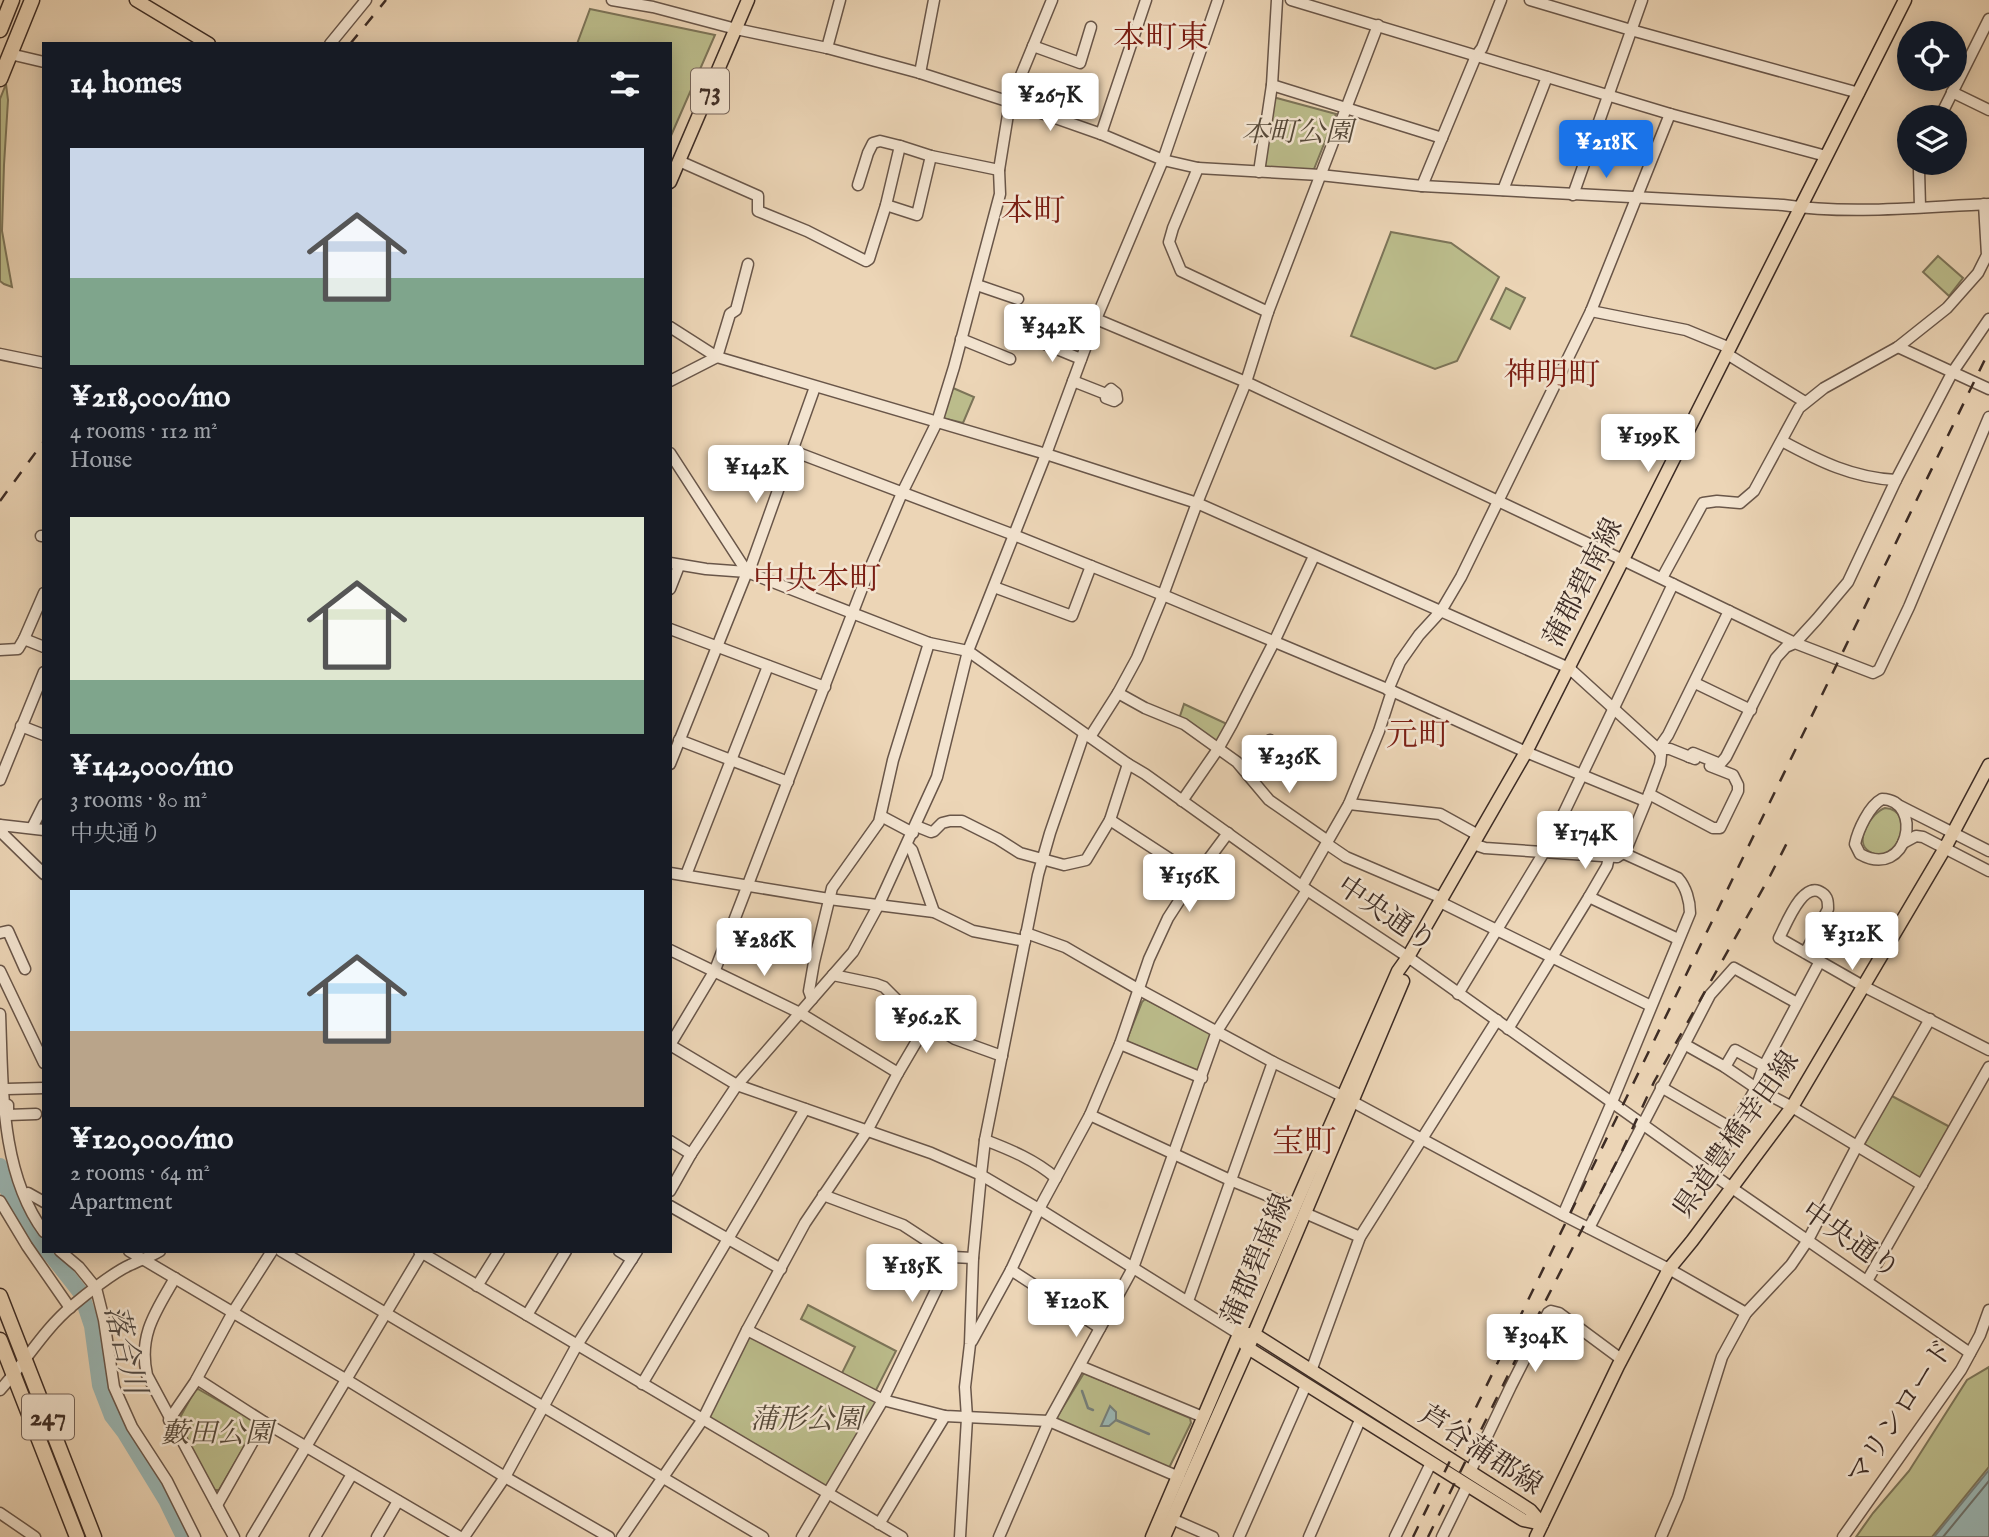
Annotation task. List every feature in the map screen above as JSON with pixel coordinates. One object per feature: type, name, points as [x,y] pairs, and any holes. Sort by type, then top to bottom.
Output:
[{"type":"highway","points":[[0,30],[12,0]]},
{"type":"highway","points":[[0,79],[32,0]]},
{"type":"highway","name":"247","points":[[0,1296],[94,1537]]},
{"type":"highway","name":"247","points":[[0,1340],[77,1537]]},
{"type":"main road","points":[[136,0],[206,42]]},
{"type":"main road","name":"73","points":[[672,177],[748,0]]},
{"type":"main road","name":"蒲郡碧南線","points":[[1248,1348],[1300,1210],[1347,1099],[1405,974],[1408,957],[1526,752],[1905,0]]},
{"type":"main road","name":"県道豊橋幸田線","points":[[1536,1537],[1543,1530],[1621,1359],[1669,1269],[1792,1107],[1945,848],[1989,765]]},
{"type":"main road","name":"蒲郡碧南線","points":[[1239,1334],[1300,1210]]},
{"type":"main road","points":[[1152,1537],[1239,1334],[1254,1334]]},
{"type":"main road","name":"芦谷蒲郡線","points":[[1239,1334],[1248,1348],[1360,1420],[1543,1530]]},
{"type":"main road","name":"芦谷蒲郡線","points":[[1254,1334],[1530,1510],[1543,1530]]},
{"type":"main road","points":[[1164,1537],[1248,1348]]},
{"type":"street","points":[[332,42],[366,0]]},
{"type":"street","points":[[612,0],[653,7],[736,29],[827,48],[920,73],[1101,134],[1163,160],[1198,168],[1320,175],[1422,186],[1801,208],[1861,210],[1987,204],[1987,255],[1978,273],[1947,308],[1898,347],[1824,388],[1805,402],[1799,408],[1754,491],[1740,503],[1703,503],[1662,578]]},
{"type":"street","points":[[827,48],[840,0]]},
{"type":"street","points":[[920,73],[933,0]]},
{"type":"street","points":[[672,1042],[715,970],[886,528],[937,422],[1000,194],[999,170],[1010,102],[1052,0]]},
{"type":"street","points":[[1101,134],[1146,0]]},
{"type":"street","points":[[672,1187],[737,1085],[853,952],[907,845],[943,759],[968,651],[1046,454],[1096,318],[1163,160],[1218,0]]},
{"type":"street","points":[[1259,172],[1272,85],[1277,0]]},
{"type":"street","points":[[1291,0],[1670,114],[1826,156]]},
{"type":"street","points":[[1422,186],[1501,0]]},
{"type":"street","points":[[1530,0],[1570,5],[1631,30],[1859,93]]},
{"type":"street","points":[[1573,195],[1642,0]]},
{"type":"street","points":[[1946,105],[1989,19]]},
{"type":"street","points":[[960,1537],[973,1258],[985,1140],[1042,860],[1087,735],[1118,693],[1137,658],[1163,595],[1197,503],[1247,382],[1269,312],[1378,25]]},
{"type":"street","points":[[1033,46],[1080,63],[1091,27]]},
{"type":"street","points":[[10,54],[42,62]]},
{"type":"street","points":[[1503,191],[1547,77]]},
{"type":"street","points":[[1272,85],[1442,138]]},
{"type":"street","points":[[1952,92],[1989,110]]},
{"type":"street","points":[[999,1537],[1049,1421],[1133,1268],[1217,1031],[1305,888],[1349,804],[1379,731],[1400,662],[1419,635],[1441,611],[1461,577],[1591,311],[1670,114]]},
{"type":"street","points":[[858,185],[868,153],[873,144],[880,141],[932,156],[999,170]]},
{"type":"street","points":[[679,161],[758,196],[758,211],[866,261],[869,259],[886,205],[900,146]]},
{"type":"street","points":[[886,205],[917,215],[932,156]]},
{"type":"street","points":[[1198,168],[1173,228],[1170,242],[1181,271],[1269,312]]},
{"type":"street","points":[[1919,175],[1920,207]]},
{"type":"street","points":[[672,380],[717,357],[730,314],[736,310],[748,264]]},
{"type":"street","points":[[977,285],[1018,299]]},
{"type":"street","points":[[1591,311],[1686,330],[1728,351],[1805,402]]},
{"type":"street","points":[[1096,318],[1247,382],[1795,643],[1870,672],[1879,670],[1909,607],[1989,417]]},
{"type":"street","points":[[1689,757],[1693,753],[1720,764],[1751,710],[1776,658],[1786,647],[1795,643],[1848,582],[1896,480],[1952,373],[1989,319]]},
{"type":"street","points":[[672,328],[717,357],[1046,454],[1197,503],[1569,668],[1658,749],[1661,755],[1660,764],[1628,845],[1623,853],[1617,856],[1486,848],[1440,814],[1349,804]]},
{"type":"street","points":[[961,340],[1010,359]]},
{"type":"street","points":[[1035,340],[1081,359]]},
{"type":"street","points":[[1898,347],[1989,389]]},
{"type":"street","points":[[0,354],[42,363]]},
{"type":"street","points":[[1073,381],[1106,394]]},
{"type":"street","points":[[672,759],[752,563],[815,387]]},
{"type":"street","points":[[1782,441],[1822,463],[1876,480],[1896,480]]},
{"type":"street","points":[[793,451],[1163,595],[1582,776],[1647,798],[1713,828],[1720,828],[1738,791],[1733,775],[1670,749],[1658,749]]},
{"type":"street","points":[[672,456],[747,572]]},
{"type":"street","points":[[1182,801],[1218,749],[1274,642],[1314,556]]},
{"type":"street","name":"中央通り","points":[[675,565],[747,572],[929,643],[968,651],[1970,1353]]},
{"type":"street","points":[[994,587],[1072,616],[1091,566]]},
{"type":"street","points":[[1458,994],[1545,852],[1673,584]]},
{"type":"street","points":[[0,650],[18,649],[42,597]]},
{"type":"street","points":[[1658,749],[1695,683],[1729,611]]},
{"type":"street","points":[[672,630],[825,687]]},
{"type":"street","points":[[23,639],[42,646]]},
{"type":"street","points":[[812,999],[809,991],[814,962],[832,888],[879,822],[897,747],[929,643]]},
{"type":"street","points":[[686,875],[768,666]]},
{"type":"street","points":[[0,780],[42,677]]},
{"type":"street","points":[[1695,683],[1751,710]]},
{"type":"street","points":[[1118,693],[1184,724],[1237,762],[1269,800],[1346,857],[1441,900],[1651,1006]]},
{"type":"street","points":[[21,726],[42,734]]},
{"type":"street","points":[[679,740],[788,782]]},
{"type":"street","points":[[1253,779],[1270,740]]},
{"type":"street","points":[[881,816],[914,829],[931,832],[942,823],[962,821],[1020,853],[1064,865],[1086,860],[1110,820],[1128,764]]},
{"type":"street","points":[[1898,804],[1906,823],[1907,831],[1903,843],[1893,855],[1877,861],[1860,854],[1855,844],[1859,832],[1878,801],[1887,799],[1898,804],[1954,832],[1989,851]]},
{"type":"street","points":[[1110,820],[1196,876]]},
{"type":"street","points":[[38,829],[0,825],[4,835],[42,872]]},
{"type":"street","points":[[970,1344],[1090,1115],[1120,1044],[1149,959],[1168,918],[1228,833]]},
{"type":"street","points":[[1903,843],[1916,836],[1989,871]]},
{"type":"street","points":[[907,845],[912,850],[934,912]]},
{"type":"street","points":[[1563,1215],[1690,913],[1684,884],[1678,878],[1623,853]]},
{"type":"street","points":[[1508,1029],[1589,897],[1607,866],[1609,857]]},
{"type":"street","points":[[672,873],[829,899],[934,912],[973,931],[1026,937],[1065,947],[1273,1062],[1669,1269],[1746,1313]]},
{"type":"street","points":[[1805,953],[1828,909],[1825,894],[1810,890],[1802,896],[1779,938],[1805,953],[1820,961],[1863,986],[1989,1050]]},
{"type":"street","points":[[1589,897],[1678,939]]},
{"type":"street","points":[[0,933],[8,931],[25,969]]},
{"type":"street","points":[[672,951],[800,1013],[898,1073]]},
{"type":"street","points":[[1712,1173],[1756,1088],[1764,1066],[1820,961]]},
{"type":"street","points":[[1589,1228],[1710,995],[1734,968],[1797,1003]]},
{"type":"street","points":[[0,971],[42,1059]]},
{"type":"street","points":[[833,975],[884,987],[905,1008],[954,1039],[1002,1056]]},
{"type":"street","points":[[0,1014],[1,1106],[9,1154],[32,1218],[42,1230]]},
{"type":"street","points":[[1661,1537],[1678,1497],[1722,1357],[1746,1313],[1791,1265],[1808,1240],[1857,1146],[1930,1019]]},
{"type":"street","points":[[1311,1371],[1360,1237],[1496,1020]]},
{"type":"street","points":[[622,1537],[703,1419],[805,1223],[867,1131],[928,1022]]},
{"type":"street","points":[[0,1023],[4,1030],[8,1115],[36,1114]]},
{"type":"street","points":[[1120,1044],[1202,1078]]},
{"type":"street","points":[[1684,1044],[1922,1185]]},
{"type":"street","points":[[672,1046],[737,1085],[931,1153],[981,1175],[1239,1334]]},
{"type":"street","points":[[1725,1067],[1735,1050],[1764,1066]]},
{"type":"street","points":[[1188,1301],[1273,1062]]},
{"type":"street","points":[[1867,1280],[1989,1067]]},
{"type":"street","points":[[7,1089],[42,1087]]},
{"type":"street","points":[[1661,1087],[1733,1129]]},
{"type":"street","points":[[642,1384],[805,1109]]},
{"type":"street","points":[[1090,1115],[1360,1237]]},
{"type":"street","points":[[985,1140],[1027,1157],[1056,1178]]},
{"type":"street","points":[[672,1142],[691,1154]]},
{"type":"street","points":[[28,1193],[42,1201]]},
{"type":"street","points":[[823,1195],[903,1225],[952,1257],[973,1258]]},
{"type":"street","points":[[0,1201],[70,1308]]},
{"type":"street","points":[[672,1207],[781,1269]]},
{"type":"street","points":[[63,1253],[79,1267],[93,1290],[104,1320],[114,1387],[132,1427],[167,1481],[195,1537]]},
{"type":"street","points":[[132,1253],[609,1537]]},
{"type":"street","points":[[0,1390],[15,1374],[37,1342],[70,1308],[129,1265],[144,1261],[157,1253]]},
{"type":"street","points":[[169,1420],[197,1379],[233,1312],[271,1253]]},
{"type":"street","points":[[284,1253],[763,1537]]},
{"type":"street","points":[[252,1537],[420,1253]]},
{"type":"street","points":[[423,1253],[902,1537]]},
{"type":"street","points":[[477,1286],[498,1253]]},
{"type":"street","points":[[527,1315],[565,1253]]},
{"type":"street","points":[[197,1379],[264,1422],[462,1537],[505,1477],[578,1345],[634,1255]]},
{"type":"street","points":[[802,1537],[883,1400],[952,1257]]},
{"type":"street","points":[[1011,1270],[1100,1328]]},
{"type":"street","points":[[174,1278],[148,1328],[143,1353],[146,1375],[234,1537]]},
{"type":"street","name":"マリンロード","points":[[1843,1537],[1961,1370],[1989,1310]]},
{"type":"street","points":[[1470,1472],[1548,1313],[1559,1313],[1621,1359]]},
{"type":"street","points":[[747,1331],[883,1400],[945,1416],[1049,1421],[1179,1477]]},
{"type":"street","points":[[1080,1366],[1203,1418]]},
{"type":"street","points":[[1239,1537],[1306,1385]]},
{"type":"street","points":[[879,1524],[945,1416]]},
{"type":"street","points":[[1309,1537],[1360,1420]]},
{"type":"street","points":[[217,1505],[264,1422]]},
{"type":"street","points":[[1395,1537],[1431,1463]]},
{"type":"street","points":[[315,1537],[352,1474]]},
{"type":"street","points":[[1442,1537],[1467,1486]]},
{"type":"street","points":[[377,1537],[398,1501]]},
{"type":"street","points":[[0,1513],[35,1537]]},
{"type":"street","points":[[1172,1519],[1213,1537]]},
{"type":"green space","points":[[590,9],[715,35],[672,133],[672,42],[578,42]]},
{"type":"green space","points":[[6,84],[8,100],[2,231],[12,287],[0,281],[0,99]]},
{"type":"green space","name":"本町公園","points":[[1273,97],[1336,114],[1312,174],[1263,171]]},
{"type":"green space","points":[[1391,232],[1451,243],[1499,277],[1457,361],[1435,369],[1351,336]]},
{"type":"green space","points":[[1938,256],[1963,278],[1949,296],[1923,272]]},
{"type":"green space","points":[[1506,288],[1525,298],[1510,329],[1491,319]]},
{"type":"green space","points":[[953,388],[974,397],[963,423],[943,418]]},
{"type":"green space","points":[[1184,704],[1227,724],[1214,749],[1179,719]]},
{"type":"green space","points":[[1885,808],[1895,811],[1900,818],[1900,836],[1888,852],[1870,852],[1865,847],[1863,835],[1870,821]]},
{"type":"green space","points":[[1145,999],[1211,1034],[1200,1069],[1196,1070],[1128,1042]]},
{"type":"green space","points":[[1890,1095],[1950,1127],[1920,1178],[1864,1145]]},
{"type":"green space","points":[[808,1305],[896,1351],[874,1394],[840,1377],[855,1347],[801,1319]]},
{"type":"green space","name":"蒲形公園","points":[[747,1330],[883,1400],[828,1493],[703,1419]]},
{"type":"green space","points":[[1989,1367],[1989,1467],[1932,1537],[1856,1537],[1909,1471],[1967,1380]]},
{"type":"green space","points":[[1084,1373],[1190,1418],[1191,1423],[1169,1468],[1060,1422],[1057,1417]]},
{"type":"green space","name":"藪田公園","points":[[198,1389],[258,1423],[219,1490],[214,1490],[177,1423]]},
{"type":"water","points":[[1110,1406],[1116,1412],[1116,1420],[1109,1426],[1101,1426]]},
{"type":"water","points":[[1989,1470],[1989,1537],[1934,1537]]},
{"type":"waterway","name":"落合川","points":[[0,1166],[17,1209],[42,1245]]},
{"type":"waterway","name":"落合川","points":[[50,1253],[81,1293],[92,1326],[100,1385],[112,1416],[166,1500],[184,1537]]},
{"type":"waterway","points":[[1082,1391],[1088,1408],[1093,1410]]},
{"type":"waterway","points":[[1116,1420],[1149,1434]]},
{"type":"railway","points":[[352,42],[386,0]]},
{"type":"railway","points":[[1413,1537],[1989,351]]},
{"type":"railway","points":[[0,501],[42,444]]},
{"type":"railway","points":[[1428,1537],[1654,1082],[1789,839]]},
{"type":"district","name":"本町東","points":[[1161,39]]},
{"type":"district","name":"本町","points":[[1033,212]]},
{"type":"district","name":"神明町","points":[[1552,376]]},
{"type":"district","name":"中央本町","points":[[817,580]]},
{"type":"district","name":"元町","points":[[1418,736]]},
{"type":"district","name":"宝町","points":[[1304,1143]]}]
